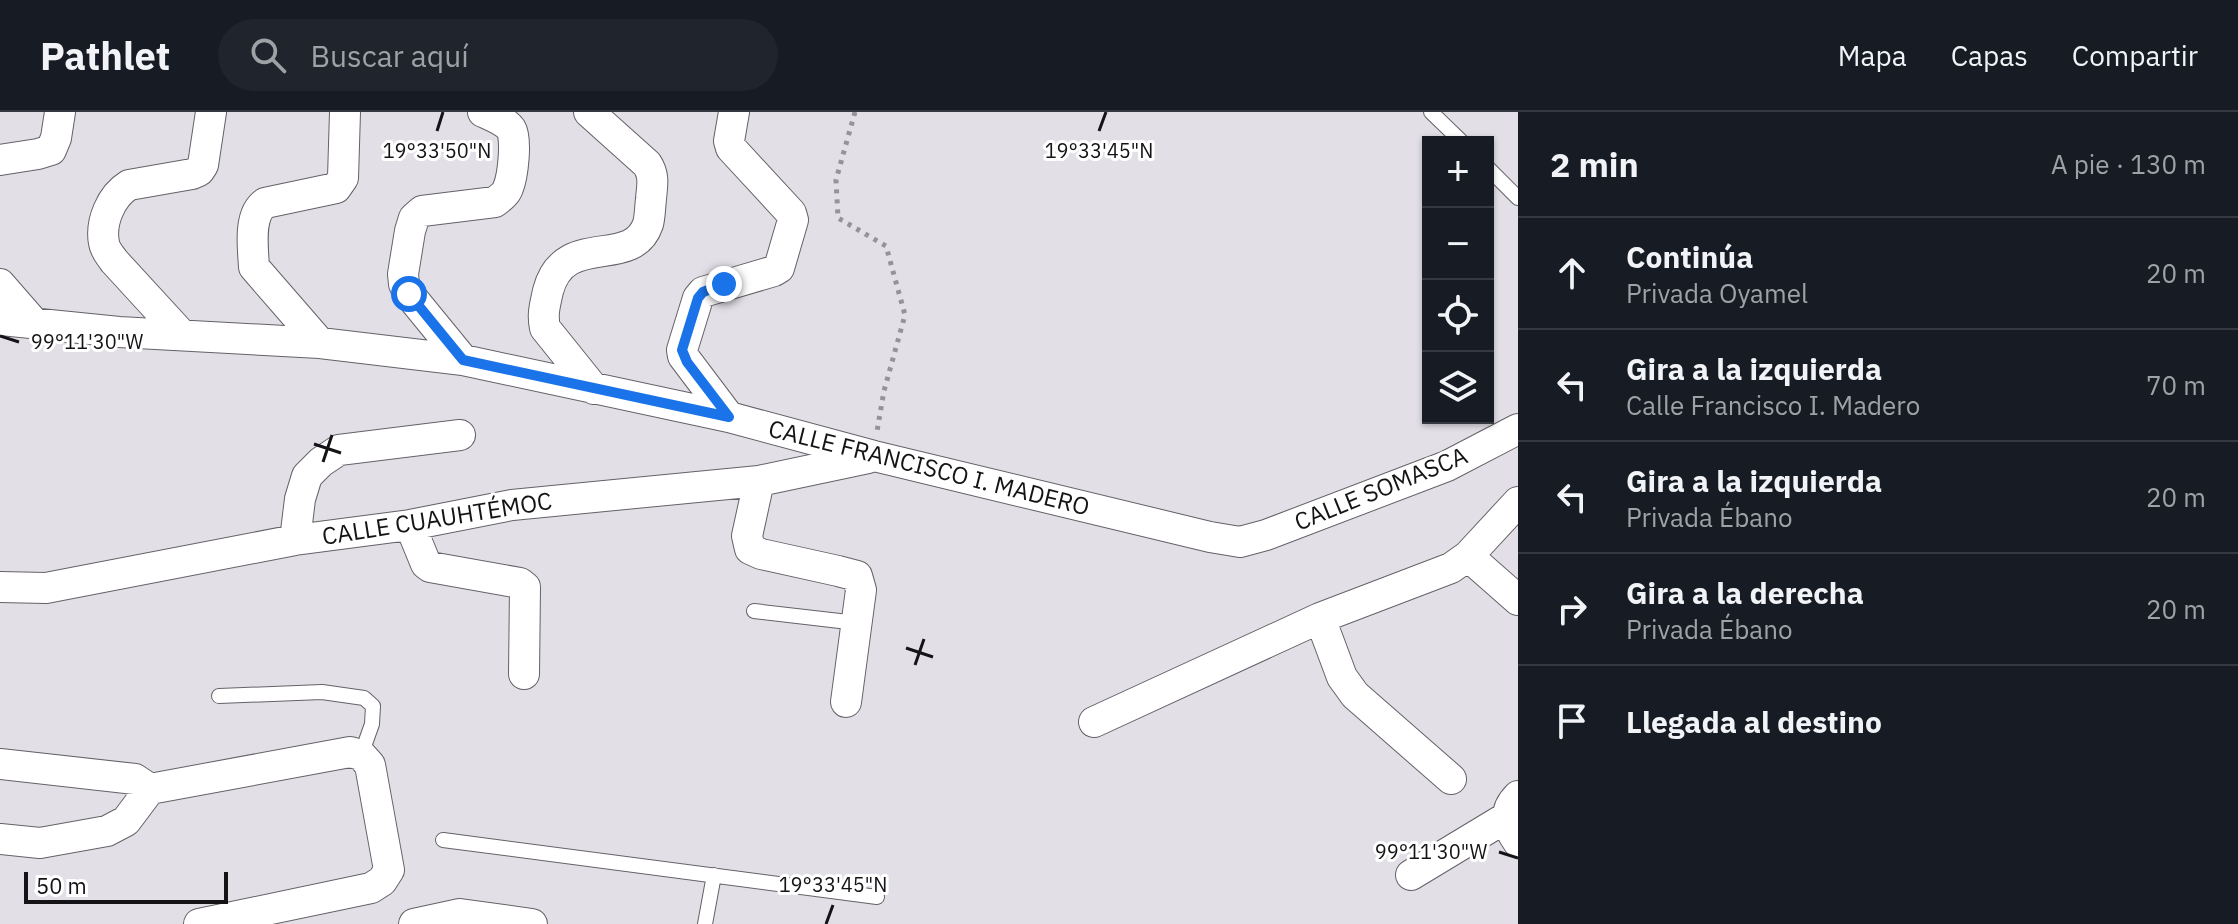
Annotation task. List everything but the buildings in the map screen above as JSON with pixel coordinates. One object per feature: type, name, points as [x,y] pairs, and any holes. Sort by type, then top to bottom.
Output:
[{"type":"street","points":[[0,160],[51,150],[60,112]]},
{"type":"street","points":[[181,334],[114,261],[103,241],[107,213],[120,190],[129,185],[199,171],[203,165],[211,112]]},
{"type":"street","points":[[320,343],[254,267],[254,218],[258,208],[265,203],[336,188],[341,184],[345,112]]},
{"type":"street","points":[[463,360],[409,294],[403,274],[410,231],[414,218],[422,211],[495,202],[509,186],[515,140],[511,128],[483,112]]},
{"type":"street","points":[[589,112],[647,164],[653,180],[648,225],[638,239],[624,248],[573,257],[560,265],[552,278],[542,316],[545,328],[594,389]]},
{"type":"street","points":[[729,417],[683,356],[682,350],[698,298],[703,292],[779,268],[793,220],[791,213],[731,148],[729,141],[734,112]]},
{"type":"street","points":[[0,284],[34,323]]},
{"type":"street","name":"CALLE FRANCISCO I. MADERO","points":[[0,320],[119,332],[320,343],[463,360],[729,417],[874,456],[1240,542]]},
{"type":"street","name":"CALLE SOMASCA","points":[[1240,542],[1447,466],[1516,434]]},
{"type":"street","points":[[295,540],[300,499],[307,476],[339,450],[460,435]]},
{"type":"street","name":"CALLE CUAUHTÉMOC","points":[[0,587],[46,588],[295,540],[410,525],[512,505],[759,481],[874,456]]},
{"type":"street","points":[[759,481],[747,536],[750,549],[857,576],[861,590],[846,702]]},
{"type":"street","points":[[1094,722],[1320,618],[1451,568],[1468,556],[1518,502]]},
{"type":"street","points":[[410,525],[430,567],[520,583],[525,587],[524,674]]},
{"type":"street","points":[[1468,556],[1518,600]]},
{"type":"street","points":[[1320,618],[1342,677],[1355,695],[1451,779]]},
{"type":"street","points":[[0,839],[40,843],[107,831],[126,821],[150,789],[350,752],[361,755],[370,765],[389,870],[382,881],[371,888],[199,924]]},
{"type":"street","points":[[0,764],[135,779],[150,789]]},
{"type":"street","points":[[1411,875],[1514,818]]},
{"type":"street","points":[[414,924],[460,914],[532,924]]},
{"type":"lane","points":[[1431,112],[1456,136]]},
{"type":"lane","points":[[1494,174],[1518,198]]},
{"type":"lane","points":[[754,611],[857,623]]},
{"type":"lane","points":[[219,696],[322,692],[364,698],[373,706],[372,724],[361,755]]},
{"type":"lane","points":[[443,840],[877,897]]},
{"type":"lane","points":[[705,924],[714,875]]},
{"type":"path","points":[[855,112],[836,180],[838,218],[886,246],[905,315],[884,391],[874,456]]},
{"type":"route","points":[[409,294],[463,360],[729,417],[687,362],[682,350],[698,298],[703,292],[724,284]]}]
